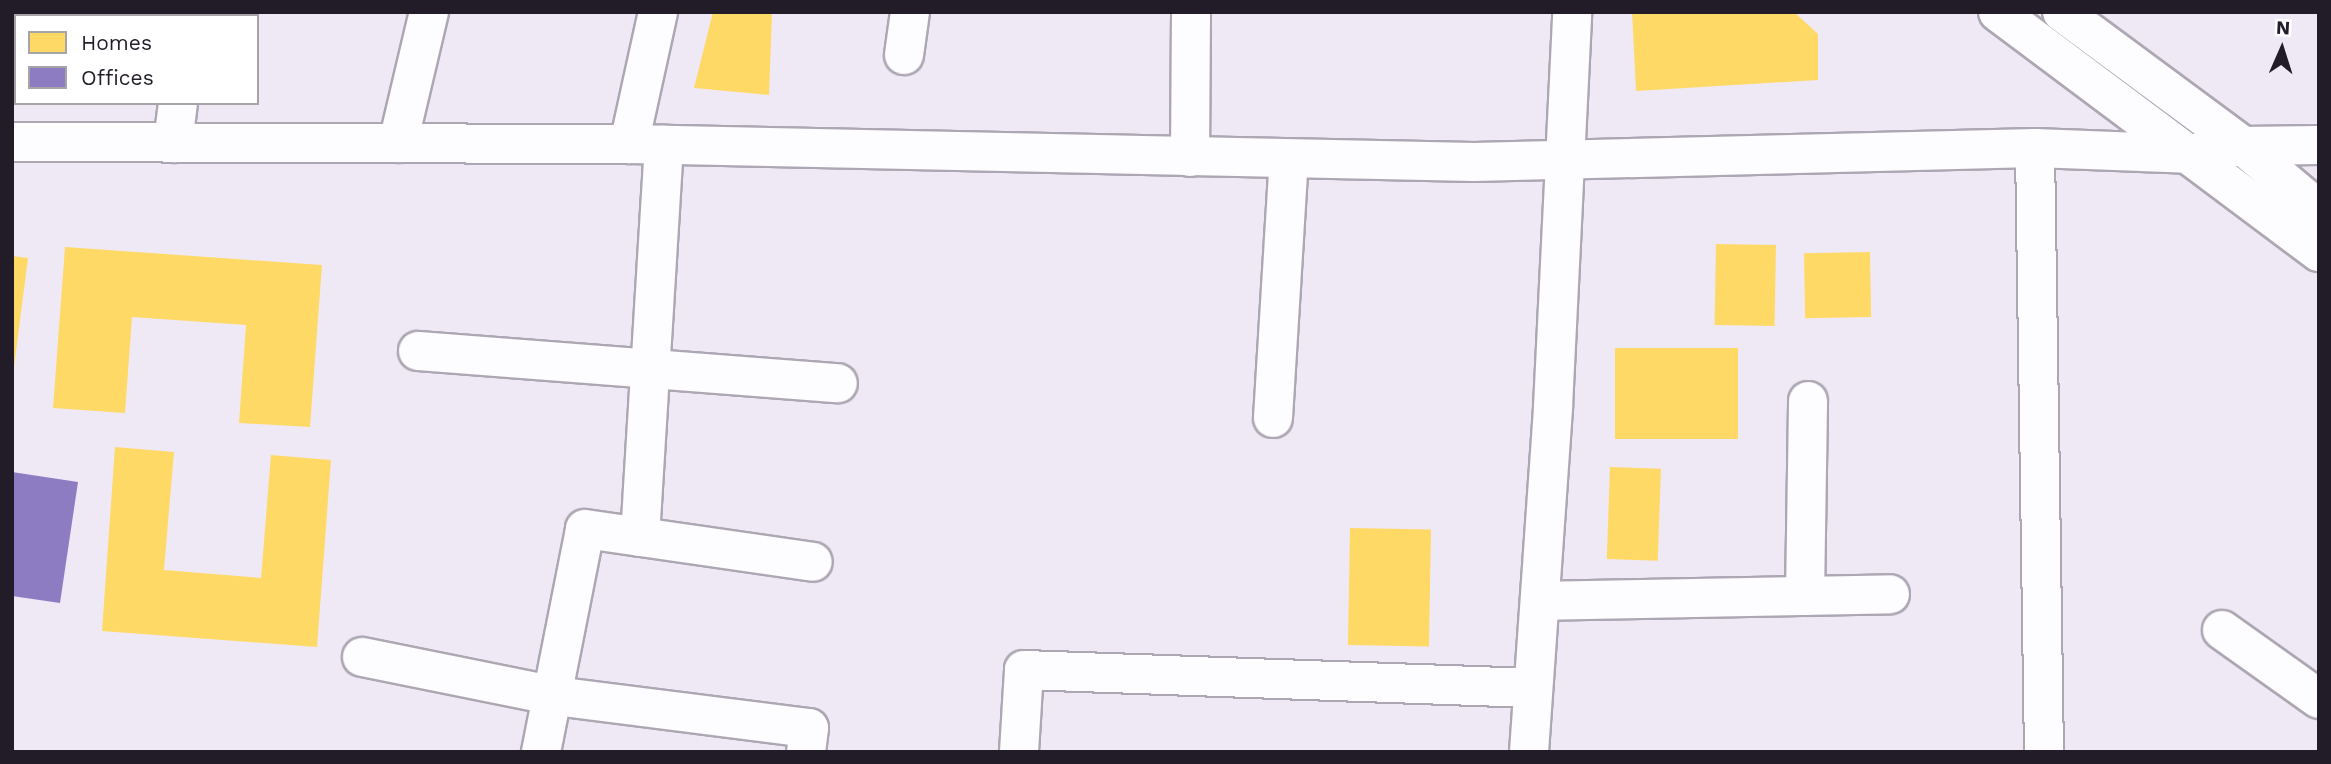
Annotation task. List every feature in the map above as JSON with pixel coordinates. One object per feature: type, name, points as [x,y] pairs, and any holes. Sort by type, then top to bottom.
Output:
[{"type":"street","points":[[398,143],[429,12]]},
{"type":"street","points":[[640,537],[651,366],[647,145],[658,12]]},
{"type":"street","points":[[904,55],[910,12]]},
{"type":"street","points":[[1190,157],[1191,12]]},
{"type":"street","points":[[1529,752],[1572,12]]},
{"type":"street","points":[[1998,12],[2319,252]]},
{"type":"street","points":[[2062,12],[2242,146],[2319,210]]},
{"type":"street","points":[[173,143],[177,105]]},
{"type":"street","points":[[12,142],[647,145],[1289,159],[1563,161],[2035,148],[2188,154],[2242,146],[2319,145]]},
{"type":"street","points":[[2035,148],[2044,752]]},
{"type":"street","points":[[1273,418],[1289,159]]},
{"type":"street","points":[[418,351],[651,366],[838,383]]},
{"type":"street","points":[[1805,596],[1808,401]]},
{"type":"street","points":[[541,752],[555,696],[585,529],[813,562]]},
{"type":"street","points":[[1539,601],[1890,594]]},
{"type":"street","points":[[2222,630],[2319,699]]},
{"type":"street","points":[[362,657],[555,696],[809,729],[806,752]]},
{"type":"street","points":[[1019,752],[1024,670],[1533,688]]},
{"type":"building: Homes","points":[[713,12],[772,12],[769,95],[694,88]]},
{"type":"building: Homes","points":[[1632,12],[1794,12],[1818,34],[1818,80],[1636,91]]},
{"type":"building: Homes","points":[[1716,244],[1776,245],[1775,326],[1715,325]]},
{"type":"building: Homes","points":[[65,247],[322,265],[310,427],[239,423],[246,325],[132,317],[125,413],[53,408]]},
{"type":"building: Homes","points":[[1870,252],[1871,317],[1805,318],[1804,253]]},
{"type":"building: Homes","points":[[12,256],[28,258],[14,367],[12,367]]},
{"type":"building: Homes","points":[[1615,348],[1738,348],[1738,439],[1615,439]]},
{"type":"building: Homes","points":[[115,447],[174,452],[164,570],[261,578],[271,455],[331,460],[317,647],[102,631]]},
{"type":"building: Homes","points":[[1610,467],[1661,469],[1658,561],[1607,559]]},
{"type":"building: Homes","points":[[1350,528],[1431,529],[1429,646],[1348,645]]},
{"type":"building: Offices","points":[[12,472],[78,482],[60,603],[12,596]]}]
